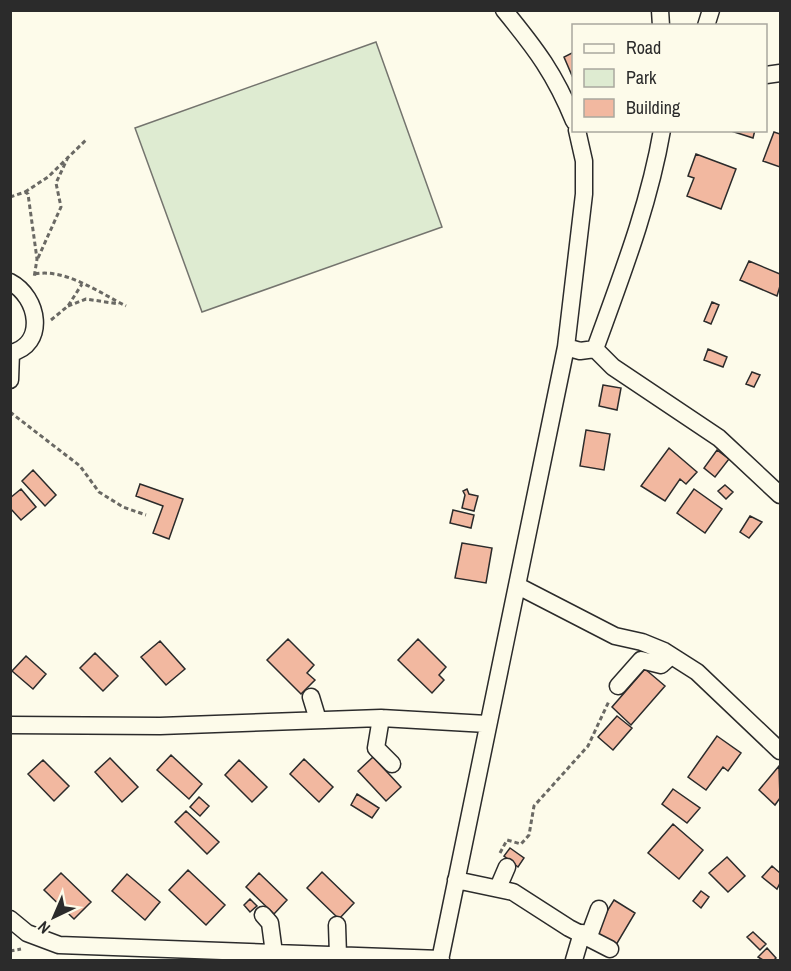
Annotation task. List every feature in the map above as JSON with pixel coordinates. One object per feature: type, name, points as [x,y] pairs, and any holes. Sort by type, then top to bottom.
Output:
[{"type":"street","points":[[504,10],[546,62],[560,86],[572,118]]},
{"type":"street","points":[[10,919],[27,933],[59,945],[218,956],[338,955],[440,960],[566,347],[584,194],[584,161],[577,132]]},
{"type":"street","points":[[595,349],[639,224],[655,169],[662,132]]},
{"type":"street","points":[[10,380],[11,353],[20,351],[33,336],[34,330],[35,312],[20,289]]},
{"type":"street","points":[[566,347],[580,351],[595,349]]},
{"type":"street","points":[[595,349],[613,367],[719,438],[780,495]]},
{"type":"street","points":[[518,586],[615,636],[642,642],[697,672],[780,751]]},
{"type":"street","points":[[618,686],[641,660],[661,665],[671,656]]},
{"type":"street","points":[[311,697],[318,720]]},
{"type":"street","points":[[10,725],[160,726],[381,718],[487,724]]},
{"type":"street","points":[[381,718],[376,748],[392,764]]},
{"type":"street","points":[[498,888],[507,867]]},
{"type":"street","points":[[456,880],[513,892],[610,949]]},
{"type":"street","points":[[574,960],[599,909]]},
{"type":"street","points":[[263,915],[270,923],[283,956]]},
{"type":"street","points":[[338,925],[338,955]]},
{"type":"path","points":[[10,197],[25,192],[48,177],[86,140]]},
{"type":"path","points":[[20,289],[34,274],[37,260],[61,207],[56,183],[69,155]]},
{"type":"path","points":[[25,192],[28,194],[37,260]]},
{"type":"path","points":[[20,289],[34,274],[48,271],[82,284],[126,306],[86,299],[68,306],[34,330]]},
{"type":"path","points":[[68,306],[82,284]]},
{"type":"path","points":[[10,412],[81,466],[99,492],[123,507],[146,515]]},
{"type":"path","points":[[521,844],[529,835],[534,806],[588,746],[618,686]]},
{"type":"green space","points":[[376,42],[442,227],[202,312],[135,128]]},
{"type":"building","points":[[572,53],[572,76],[564,57]]},
{"type":"building","points":[[734,132],[754,132],[753,138]]},
{"type":"building","points":[[774,132],[780,134],[780,167],[763,161]]},
{"type":"building","points":[[696,154],[736,169],[721,209],[687,196],[694,178],[688,176]]},
{"type":"building","points":[[749,261],[780,274],[777,296],[740,280]]},
{"type":"building","points":[[712,302],[719,305],[711,324],[704,321]]},
{"type":"building","points":[[708,349],[727,357],[723,367],[704,360]]},
{"type":"building","points":[[752,372],[760,375],[754,387],[746,384]]},
{"type":"building","points":[[603,385],[621,388],[617,410],[599,406]]},
{"type":"building","points":[[586,430],[610,434],[604,470],[580,466]]},
{"type":"building","points":[[669,448],[697,472],[686,484],[680,479],[665,501],[641,486]]},
{"type":"building","points":[[717,450],[729,459],[715,477],[704,468]]},
{"type":"building","points":[[33,470],[56,495],[45,506],[22,481]]},
{"type":"building","points":[[140,484],[183,499],[169,539],[153,533],[163,506],[136,496]]},
{"type":"building","points":[[725,485],[733,492],[726,499],[718,491]]},
{"type":"building","points":[[21,489],[36,507],[21,520],[10,508],[10,498]]},
{"type":"building","points":[[467,489],[469,494],[478,496],[474,511],[462,508],[465,495],[463,491]]},
{"type":"building","points":[[694,489],[722,509],[705,533],[677,513]]},
{"type":"building","points":[[453,510],[474,515],[471,528],[450,523]]},
{"type":"building","points":[[750,516],[762,522],[749,538],[740,532]]},
{"type":"building","points":[[462,543],[492,548],[486,583],[455,578]]},
{"type":"building","points":[[288,639],[314,665],[307,673],[315,680],[301,694],[267,660]]},
{"type":"building","points":[[418,639],[446,667],[439,675],[444,680],[432,693],[398,660]]},
{"type":"building","points":[[160,641],[185,669],[166,685],[141,657]]},
{"type":"building","points":[[95,653],[118,676],[103,691],[80,668]]},
{"type":"building","points":[[26,656],[46,674],[33,689],[12,671]]},
{"type":"building","points":[[645,669],[665,686],[631,725],[612,707]]},
{"type":"building","points":[[617,716],[632,728],[613,750],[598,737]]},
{"type":"building","points":[[717,736],[741,753],[728,771],[723,767],[706,790],[688,777]]},
{"type":"building","points":[[171,755],[202,784],[189,799],[157,770]]},
{"type":"building","points":[[373,757],[401,787],[386,801],[358,771]]},
{"type":"building","points":[[110,758],[138,787],[122,802],[95,772]]},
{"type":"building","points":[[304,759],[333,787],[319,802],[290,774]]},
{"type":"building","points":[[43,760],[69,786],[54,801],[28,774]]},
{"type":"building","points":[[239,760],[267,787],[252,802],[225,775]]},
{"type":"building","points":[[779,766],[780,798],[775,805],[759,790]]},
{"type":"building","points":[[673,789],[700,808],[687,823],[662,804]]},
{"type":"building","points":[[357,794],[379,808],[372,818],[351,805]]},
{"type":"building","points":[[199,797],[209,806],[200,816],[190,807]]},
{"type":"building","points":[[186,811],[219,842],[207,854],[175,822]]},
{"type":"building","points":[[673,824],[703,850],[679,879],[648,853]]},
{"type":"building","points":[[510,848],[524,858],[518,867],[504,856]]},
{"type":"building","points":[[727,857],[745,876],[728,892],[709,873]]},
{"type":"building","points":[[772,866],[780,873],[780,883],[777,889],[762,877]]},
{"type":"building","points":[[188,870],[225,905],[206,925],[169,890]]},
{"type":"building","points":[[322,872],[354,903],[339,919],[307,888]]},
{"type":"building","points":[[61,873],[91,902],[74,919],[44,890]]},
{"type":"building","points":[[259,873],[287,900],[274,914],[246,887]]},
{"type":"building","points":[[127,874],[160,902],[145,920],[112,891]]},
{"type":"building","points":[[701,891],[709,897],[701,908],[693,901]]},
{"type":"building","points":[[250,899],[257,906],[250,912],[244,905]]},
{"type":"building","points":[[614,900],[635,913],[616,945],[594,932]]},
{"type":"building","points":[[753,932],[766,944],[760,950],[747,937]]},
{"type":"building","points":[[767,948],[776,958],[774,960],[763,960],[758,957]]}]
